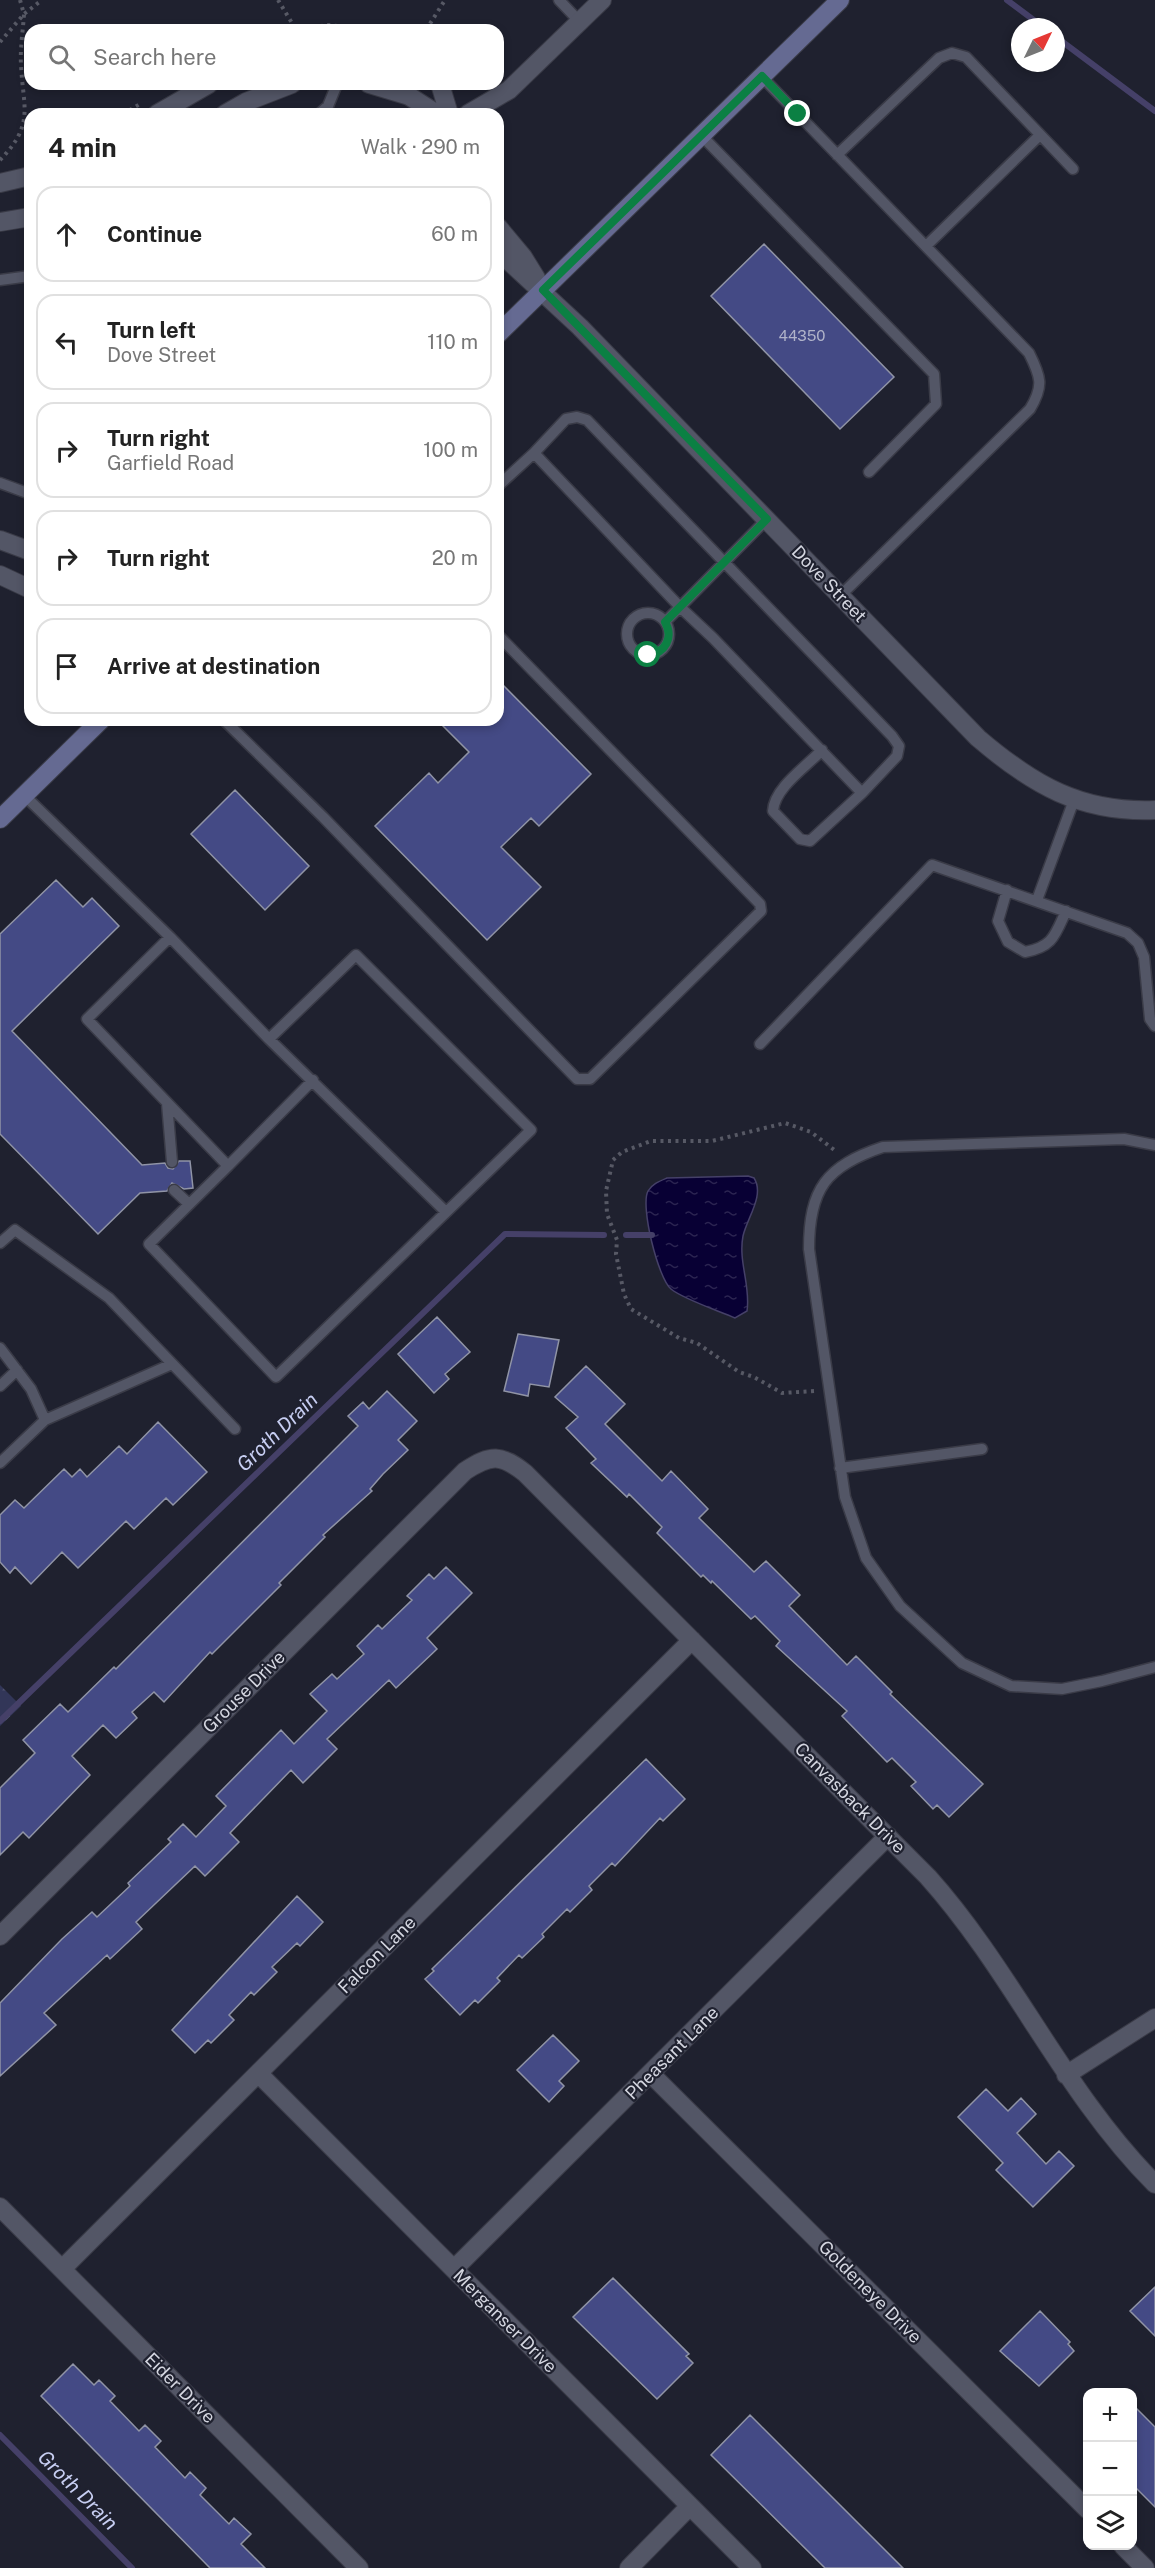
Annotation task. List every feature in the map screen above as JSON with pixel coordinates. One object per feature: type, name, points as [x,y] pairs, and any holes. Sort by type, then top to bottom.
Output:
[{"type":"main road","points":[[504,328],[840,0]]},
{"type":"main road","points":[[0,819],[95,726]]},
{"type":"street","points":[[478,108],[509,90],[602,0]]},
{"type":"street","points":[[167,108],[199,90]]},
{"type":"street","points":[[236,108],[277,90]]},
{"type":"street","points":[[389,90],[409,96],[428,108]]},
{"type":"street","points":[[442,90],[447,108]]},
{"type":"street","points":[[0,183],[24,177]]},
{"type":"street","points":[[0,222],[24,218]]},
{"type":"street","name":"Dove Street","points":[[504,234],[523,257],[543,290]]},
{"type":"street","name":"Dove Street","points":[[504,255],[543,290],[978,738],[1033,780],[1074,800],[1121,810],[1155,810]]},
{"type":"street","points":[[0,540],[24,549]]},
{"type":"street","points":[[0,575],[24,586]]},
{"type":"street","name":"Canvasback Drive","points":[[495,1457],[510,1461],[525,1473],[888,1836],[951,1903],[974,1933],[1066,2075],[1116,2143],[1155,2184]]},
{"type":"street","name":"Grouse Drive","points":[[0,1936],[465,1471],[480,1461],[495,1457]]},
{"type":"street","name":"Falcon Lane","points":[[62,2269],[692,1640]]},
{"type":"street","name":"Pheasant Lane","points":[[454,2269],[888,1836]]},
{"type":"street","points":[[1066,2075],[1155,2018]]},
{"type":"street","name":"Merganser Drive","points":[[259,2074],[752,2568]]},
{"type":"street","name":"Goldeneye Drive","points":[[651,2074],[1083,2505]]},
{"type":"street","name":"Eider Drive","points":[[0,2207],[359,2568]]},
{"type":"street","points":[[629,2568],[690,2506]]},
{"type":"street","points":[[1127,2550],[1145,2568]]},
{"type":"lane","points":[[559,0],[580,22]]},
{"type":"lane","points":[[837,155],[939,58],[952,53],[966,57],[1073,169]]},
{"type":"lane","points":[[762,76],[1029,353],[1038,372],[1040,392],[1030,409],[840,596]]},
{"type":"lane","points":[[326,108],[335,90]]},
{"type":"lane","points":[[701,135],[934,374],[936,404],[869,472]]},
{"type":"lane","points":[[926,246],[1040,135]]},
{"type":"lane","points":[[0,280],[24,277]]},
{"type":"lane","points":[[504,480],[534,453],[566,418],[577,417],[587,420],[899,746],[897,756],[862,793],[810,841],[800,838],[773,811],[773,802],[822,750]]},
{"type":"lane","points":[[534,453],[680,607],[713,638],[862,793]]},
{"type":"lane","points":[[0,483],[24,492]]},
{"type":"lane","points":[[665,622],[767,519]]},
{"type":"lane","points":[[230,726],[323,817],[578,1079],[590,1078],[761,910],[760,904],[504,641]]},
{"type":"lane","points":[[24,795],[446,1212]]},
{"type":"lane","points":[[1037,900],[1074,800]]},
{"type":"lane","points":[[760,1044],[932,865],[1127,933],[1138,943],[1144,957],[1150,1019],[1155,1026]]},
{"type":"lane","points":[[1007,890],[998,921],[1008,942],[1025,951],[1042,949],[1054,937],[1066,910]]},
{"type":"lane","points":[[170,937],[87,1019],[228,1166]]},
{"type":"lane","points":[[269,1039],[356,955],[531,1130],[276,1377],[149,1244],[312,1080]]},
{"type":"lane","points":[[167,1103],[172,1162]]},
{"type":"lane","points":[[1155,1145],[1124,1139],[883,1147],[859,1155],[836,1168],[821,1185],[813,1202],[809,1225],[809,1249],[845,1497],[854,1529],[866,1558],[881,1583],[900,1606],[962,1663],[1011,1686],[1062,1689],[1155,1667]]},
{"type":"lane","points":[[174,1190],[189,1204]]},
{"type":"lane","points":[[0,1243],[15,1230],[109,1298],[235,1429]]},
{"type":"lane","points":[[0,1348],[31,1389],[45,1420]]},
{"type":"lane","points":[[0,1463],[45,1420],[172,1364]]},
{"type":"lane","points":[[0,1386],[17,1370]]},
{"type":"lane","points":[[840,1468],[982,1449]]},
{"type":"path","points":[[20,0],[24,14],[21,55],[24,82]]},
{"type":"path","points":[[0,42],[24,14],[42,0]]},
{"type":"path","points":[[278,0],[290,24]]},
{"type":"path","points":[[430,24],[445,0]]},
{"type":"path","points":[[25,90],[27,108]]},
{"type":"path","points":[[0,160],[24,126]]},
{"type":"path","points":[[818,1390],[782,1393],[754,1377],[739,1372],[697,1343],[679,1338],[631,1309],[624,1294],[616,1254],[617,1240],[607,1214],[606,1191],[613,1161],[622,1152],[651,1140],[712,1141],[785,1123],[811,1132],[837,1152]]},
{"type":"green space","points":[[0,1685],[21,1706],[0,1726]]},
{"type":"water","points":[[748,1176],[754,1178],[757,1192],[742,1246],[748,1302],[747,1311],[735,1318],[684,1297],[671,1289],[656,1257],[648,1226],[646,1199],[652,1186],[667,1178]]},
{"type":"building","points":[[764,244],[894,377],[840,429],[711,296]]},
{"type":"building","points":[[504,686],[591,774],[539,826],[531,818],[501,847],[541,887],[487,940],[375,826],[429,773],[438,783],[469,752],[443,726],[504,726]]},
{"type":"building","points":[[235,790],[309,866],[265,910],[191,834]]},
{"type":"building","points":[[56,880],[83,907],[92,898],[119,926],[12,1031],[142,1165],[165,1163],[168,1168],[173,1169],[179,1161],[190,1161],[193,1188],[184,1189],[172,1183],[167,1191],[140,1193],[98,1234],[0,1134],[0,934]]},
{"type":"building","points":[[437,1317],[470,1352],[445,1374],[449,1379],[434,1393],[398,1354]]},
{"type":"building","points":[[518,1334],[559,1340],[549,1387],[530,1384],[528,1396],[504,1391]]},
{"type":"building","points":[[586,1366],[625,1404],[605,1424],[662,1481],[671,1471],[708,1509],[699,1518],[754,1572],[766,1561],[800,1595],[789,1606],[847,1665],[856,1656],[892,1692],[890,1694],[983,1784],[949,1817],[937,1805],[933,1809],[911,1786],[916,1782],[892,1758],[887,1762],[842,1716],[847,1711],[776,1646],[780,1641],[755,1616],[751,1619],[712,1581],[711,1583],[703,1575],[701,1577],[657,1533],[662,1527],[629,1494],[627,1497],[591,1463],[596,1459],[566,1428],[578,1417],[555,1397]]},
{"type":"building","points":[[387,1391],[417,1421],[398,1440],[408,1450],[383,1474],[370,1489],[372,1491],[323,1535],[325,1537],[279,1583],[281,1585],[212,1654],[210,1652],[164,1702],[154,1692],[132,1712],[137,1718],[116,1738],[103,1725],[72,1756],[90,1775],[29,1838],[23,1832],[0,1855],[0,1788],[35,1753],[23,1740],[60,1704],[68,1712],[114,1667],[116,1669],[358,1426],[348,1416],[363,1402],[369,1409]]},
{"type":"building","points":[[158,1422],[207,1472],[173,1505],[166,1498],[134,1529],[126,1521],[78,1568],[62,1552],[31,1584],[15,1567],[10,1573],[0,1562],[0,1515],[15,1500],[24,1508],[64,1469],[72,1477],[80,1469],[87,1477],[119,1446],[127,1454]]},
{"type":"building","points":[[446,1567],[472,1593],[427,1638],[437,1649],[396,1688],[389,1680],[327,1739],[337,1749],[303,1783],[291,1770],[230,1833],[239,1842],[205,1876],[195,1866],[136,1922],[142,1929],[110,1959],[107,1955],[44,2013],[56,2025],[0,2076],[0,2003],[62,1939],[92,1912],[97,1917],[130,1886],[128,1883],[171,1842],[168,1839],[183,1824],[196,1837],[226,1806],[216,1796],[281,1730],[294,1744],[327,1711],[310,1694],[332,1674],[337,1679],[364,1654],[357,1646],[378,1625],[382,1629],[412,1600],[407,1596],[429,1574],[434,1579]]},
{"type":"building","points":[[646,1759],[685,1799],[663,1821],[660,1818],[615,1866],[612,1863],[589,1886],[592,1890],[570,1912],[567,1909],[542,1934],[544,1937],[522,1958],[519,1955],[497,1978],[500,1981],[478,2003],[475,2000],[460,2015],[425,1979],[434,1971],[432,1969]]},
{"type":"building","points":[[297,1896],[323,1922],[300,1946],[297,1943],[272,1967],[277,1972],[254,1995],[251,1992],[229,2015],[234,2020],[211,2043],[208,2040],[195,2053],[172,2030]]},
{"type":"building","points":[[553,2035],[579,2061],[559,2081],[564,2086],[549,2102],[517,2070]]},
{"type":"building","points":[[986,2089],[1008,2111],[1021,2098],[1036,2114],[1017,2133],[1046,2164],[1059,2151],[1074,2166],[1033,2207],[996,2170],[1003,2163],[958,2117]]},
{"type":"building","points":[[613,2278],[689,2354],[686,2356],[693,2363],[657,2399],[573,2317]]},
{"type":"building","points":[[1155,2287],[1155,2336],[1130,2311]]},
{"type":"building","points":[[1040,2311],[1070,2342],[1068,2344],[1074,2351],[1039,2386],[1000,2351]]},
{"type":"building","points":[[73,2364],[94,2385],[99,2380],[115,2396],[110,2401],[139,2431],[145,2425],[161,2441],[155,2447],[185,2478],[190,2472],[206,2488],[200,2495],[229,2524],[234,2518],[251,2534],[241,2544],[265,2568],[210,2568],[41,2396]]},
{"type":"building","points":[[1137,2409],[1155,2427],[1155,2507],[1137,2489]]},
{"type":"building","points":[[750,2415],[903,2568],[825,2568],[711,2455]]},
{"type":"waterway","points":[[1007,0],[1031,18]]},
{"type":"waterway","points":[[1065,44],[1155,111]]},
{"type":"waterway","name":"Groth Drain","points":[[0,1721],[505,1234],[604,1235]]},
{"type":"waterway","name":"Groth Drain","points":[[626,1235],[652,1235]]},
{"type":"waterway","name":"Groth Drain","points":[[0,2435],[132,2568]]},
{"type":"route","points":[[648,655],[661,651],[666,646],[669,632],[665,622],[767,519],[543,290],[762,76],[798,114]]}]
